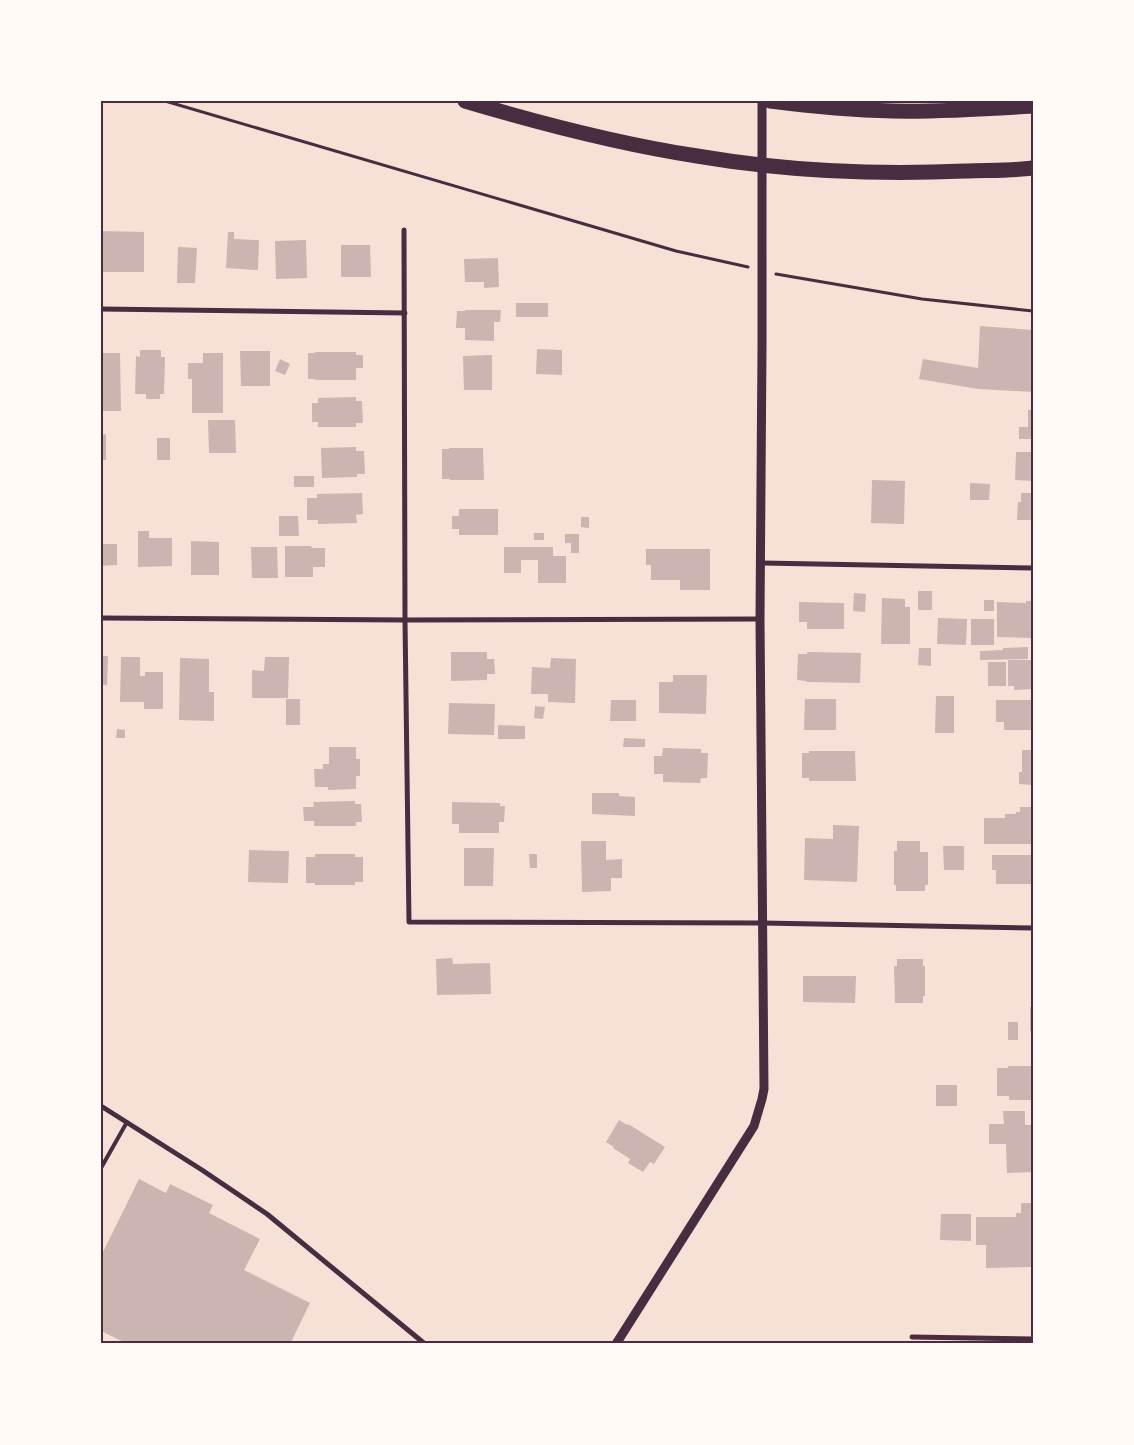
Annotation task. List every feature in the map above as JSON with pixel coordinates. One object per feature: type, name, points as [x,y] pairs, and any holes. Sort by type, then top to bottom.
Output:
[{"type":"highway","points":[[466,101],[615,140],[698,157],[738,162],[817,170],[879,172],[1031,169]]},
{"type":"highway","points":[[770,101],[811,106],[890,111],[978,110],[1033,106]]},
{"type":"street","points":[[616,1344],[754,1126],[764,1089],[761,923],[760,619],[762,101]]},
{"type":"street","points":[[404,230],[404,620],[409,922],[761,923],[1033,928]]},
{"type":"street","points":[[101,309],[405,313]]},
{"type":"street","points":[[760,563],[1033,568]]},
{"type":"street","points":[[101,618],[404,620],[760,619]]},
{"type":"street","points":[[101,1106],[267,1214],[425,1344]]},
{"type":"street","points":[[912,1337],[1033,1339]]},
{"type":"lane","points":[[101,1168],[127,1122]]},
{"type":"path","points":[[165,101],[676,251],[754,269]]},
{"type":"path","points":[[773,273],[922,299],[1033,311]]},
{"type":"building","points":[[101,231],[144,232],[144,272],[101,272]]},
{"type":"building","points":[[228,232],[234,232],[234,239],[259,240],[258,270],[226,268]]},
{"type":"building","points":[[306,240],[307,278],[276,279],[275,241]]},
{"type":"building","points":[[341,245],[370,245],[371,277],[341,277]]},
{"type":"building","points":[[178,247],[197,248],[195,283],[177,283]]},
{"type":"building","points":[[498,258],[499,287],[484,288],[484,282],[465,282],[464,259]]},
{"type":"building","points":[[516,303],[548,303],[548,317],[516,317]]},
{"type":"building","points":[[501,310],[500,322],[494,322],[494,341],[465,340],[465,328],[456,328],[457,311]]},
{"type":"building","points":[[980,326],[1033,330],[1033,392],[978,389],[919,379],[923,359],[978,368]]},
{"type":"building","points":[[537,349],[562,350],[562,375],[536,374]]},
{"type":"building","points":[[140,350],[161,350],[161,357],[165,357],[164,394],[160,394],[160,399],[146,399],[146,394],[135,394],[136,356],[140,357]]},
{"type":"building","points":[[240,351],[270,351],[270,386],[241,386]]},
{"type":"building","points":[[356,352],[356,355],[363,355],[363,368],[356,368],[356,380],[308,379],[308,353]]},
{"type":"building","points":[[101,353],[120,353],[121,411],[101,411]]},
{"type":"building","points":[[203,353],[223,353],[223,413],[192,413],[192,379],[188,379],[188,363],[203,363]]},
{"type":"building","points":[[492,355],[492,390],[464,390],[463,356]]},
{"type":"building","points":[[280,359],[290,364],[285,375],[275,371]]},
{"type":"building","points":[[356,397],[356,401],[362,401],[363,423],[356,423],[356,427],[318,427],[318,422],[312,422],[312,403],[318,403],[318,398]]},
{"type":"building","points":[[1028,410],[1033,410],[1033,439],[1019,439],[1019,427],[1028,427]]},
{"type":"building","points":[[208,420],[235,420],[236,453],[209,453]]},
{"type":"building","points":[[106,434],[106,460],[101,460],[101,435]]},
{"type":"building","points":[[157,438],[170,438],[170,460],[157,460]]},
{"type":"building","points":[[356,447],[356,451],[364,451],[365,474],[357,474],[357,477],[322,478],[321,448]]},
{"type":"building","points":[[483,448],[484,480],[442,479],[442,449]]},
{"type":"building","points":[[1016,452],[1033,452],[1033,481],[1015,480]]},
{"type":"building","points":[[294,476],[314,476],[314,487],[294,487]]},
{"type":"building","points":[[872,480],[905,481],[904,524],[871,523]]},
{"type":"building","points":[[970,483],[990,484],[989,500],[970,500]]},
{"type":"building","points":[[362,493],[363,514],[356,515],[357,523],[318,524],[318,520],[307,520],[307,498],[317,498],[317,494]]},
{"type":"building","points":[[1021,493],[1033,493],[1033,520],[1017,520],[1018,502],[1021,502]]},
{"type":"building","points":[[459,509],[498,509],[498,535],[459,535],[459,529],[452,529],[452,516],[459,516]]},
{"type":"building","points":[[279,516],[298,516],[299,536],[279,536]]},
{"type":"building","points":[[581,517],[589,517],[589,528],[581,527]]},
{"type":"building","points":[[138,531],[149,531],[149,538],[172,538],[172,566],[138,567]]},
{"type":"building","points":[[534,533],[544,533],[544,540],[534,540]]},
{"type":"building","points":[[565,534],[579,534],[579,553],[571,553],[571,543],[565,543]]},
{"type":"building","points":[[191,541],[219,542],[219,575],[191,575]]},
{"type":"building","points":[[101,544],[117,544],[117,565],[101,566]]},
{"type":"building","points":[[285,546],[325,548],[325,567],[313,567],[313,577],[285,577]]},
{"type":"building","points":[[251,547],[277,547],[278,578],[252,578]]},
{"type":"building","points":[[504,547],[553,547],[553,556],[566,556],[566,583],[538,583],[538,560],[521,560],[521,573],[504,573]]},
{"type":"building","points":[[646,549],[710,549],[710,590],[680,590],[680,580],[651,580],[651,565],[646,565]]},
{"type":"building","points":[[918,591],[932,591],[932,610],[918,610]]},
{"type":"building","points":[[854,593],[866,594],[865,612],[853,611]]},
{"type":"building","points":[[882,598],[905,599],[905,607],[910,607],[910,644],[881,644]]},
{"type":"building","points":[[984,600],[994,600],[994,611],[984,611]]},
{"type":"building","points":[[1026,601],[1033,601],[1033,638],[997,637],[997,602],[1026,603]]},
{"type":"building","points":[[799,602],[844,603],[844,629],[807,629],[807,622],[799,622]]},
{"type":"building","points":[[938,618],[967,619],[966,645],[937,644]]},
{"type":"building","points":[[971,619],[994,619],[994,645],[971,645]]},
{"type":"building","points":[[1028,647],[1028,659],[980,660],[980,651]]},
{"type":"building","points":[[919,648],[931,648],[931,666],[918,665]]},
{"type":"building","points":[[451,652],[487,652],[487,659],[494,659],[495,674],[487,674],[487,680],[451,681]]},
{"type":"building","points":[[807,652],[861,653],[860,683],[806,682],[797,680],[798,654],[807,654]]},
{"type":"building","points":[[101,656],[108,656],[107,685],[101,685]]},
{"type":"building","points":[[121,657],[140,657],[140,676],[145,676],[145,672],[163,672],[163,709],[144,709],[144,702],[120,702]]},
{"type":"building","points":[[265,657],[289,657],[288,698],[252,698],[252,670],[264,671]]},
{"type":"building","points":[[180,658],[209,659],[209,692],[214,692],[214,721],[179,720]]},
{"type":"building","points":[[551,658],[576,659],[575,703],[548,702],[548,694],[531,694],[532,667],[550,668]]},
{"type":"building","points":[[1008,660],[1033,660],[1033,689],[1014,690],[1014,686],[1008,686]]},
{"type":"building","points":[[988,662],[1006,662],[1006,686],[988,686]]},
{"type":"building","points":[[673,675],[707,675],[706,714],[659,713],[659,682],[673,682]]},
{"type":"building","points":[[936,696],[954,696],[954,733],[935,733]]},
{"type":"building","points":[[286,699],[300,699],[300,725],[286,725]]},
{"type":"building","points":[[805,699],[836,699],[836,730],[804,730]]},
{"type":"building","points":[[611,700],[636,700],[636,721],[610,721]]},
{"type":"building","points":[[996,700],[1033,700],[1032,730],[1004,730],[1004,722],[996,722]]},
{"type":"building","points":[[449,703],[495,704],[494,735],[448,734]]},
{"type":"building","points":[[535,706],[545,707],[543,719],[534,718]]},
{"type":"building","points":[[498,725],[525,726],[525,739],[498,739]]},
{"type":"building","points":[[117,729],[125,730],[125,738],[116,738]]},
{"type":"building","points":[[624,738],[645,739],[645,747],[623,747]]},
{"type":"building","points":[[329,747],[356,747],[356,759],[360,759],[360,776],[356,776],[356,789],[328,790],[328,787],[315,787],[314,769],[323,769],[323,764],[329,764]]},
{"type":"building","points":[[663,748],[701,749],[701,753],[708,753],[707,778],[701,778],[700,783],[663,782],[663,774],[654,774],[654,756],[662,756]]},
{"type":"building","points":[[1022,750],[1033,750],[1033,785],[1019,784],[1019,772],[1022,772]]},
{"type":"building","points":[[809,751],[855,751],[856,781],[809,781],[809,778],[802,778],[802,753],[809,753]]},
{"type":"building","points":[[592,793],[619,793],[619,796],[635,797],[635,816],[592,814]]},
{"type":"building","points":[[355,801],[355,804],[361,804],[362,822],[356,822],[356,826],[314,826],[314,821],[304,821],[303,807],[314,807],[313,802]]},
{"type":"building","points":[[452,802],[500,803],[500,806],[505,806],[504,822],[499,822],[499,833],[459,833],[459,824],[452,824]]},
{"type":"building","points":[[1020,807],[1033,807],[1033,844],[984,844],[984,818],[1005,818],[1005,814],[1020,812]]},
{"type":"building","points":[[833,825],[859,826],[857,882],[804,880],[805,838],[833,839]]},
{"type":"building","points":[[581,841],[606,841],[606,860],[622,859],[622,878],[611,878],[611,891],[582,892]]},
{"type":"building","points":[[897,841],[920,841],[920,852],[928,852],[928,885],[925,885],[925,891],[896,891],[896,885],[894,885],[894,851],[897,851]]},
{"type":"building","points":[[943,846],[964,846],[964,870],[944,870]]},
{"type":"building","points":[[464,848],[494,848],[493,886],[464,886]]},
{"type":"building","points":[[249,850],[289,851],[288,883],[248,882]]},
{"type":"building","points":[[315,854],[355,854],[355,857],[363,857],[363,882],[355,882],[355,885],[315,885],[315,883],[306,883],[306,857],[315,857]]},
{"type":"building","points":[[529,854],[537,854],[537,868],[530,868]]},
{"type":"building","points":[[992,855],[1033,855],[1033,884],[996,884],[996,870],[992,870]]},
{"type":"building","points":[[452,958],[453,964],[490,963],[491,994],[437,995],[436,959]]},
{"type":"building","points":[[897,959],[923,959],[923,966],[925,966],[925,996],[923,996],[923,1003],[895,1003],[894,966],[897,966]]},
{"type":"building","points":[[803,976],[856,976],[855,1003],[803,1002]]},
{"type":"building","points":[[1030,1007],[1033,1007],[1033,1031],[1030,1031]]},
{"type":"building","points":[[1008,1022],[1018,1022],[1018,1040],[1008,1040]]},
{"type":"building","points":[[1008,1066],[1033,1066],[1033,1100],[1009,1100],[1009,1096],[997,1096],[997,1068],[1008,1068]]},
{"type":"building","points":[[936,1085],[957,1085],[957,1106],[936,1106]]},
{"type":"building","points":[[1003,1111],[1025,1111],[1025,1125],[1033,1125],[1033,1172],[1007,1173],[1006,1144],[989,1144],[989,1124],[1004,1124]]},
{"type":"building","points":[[619,1120],[665,1147],[654,1164],[650,1162],[643,1172],[628,1163],[630,1159],[606,1142]]},
{"type":"building","points":[[139,1179],[166,1193],[170,1184],[213,1205],[209,1213],[260,1239],[244,1270],[310,1303],[290,1344],[128,1344],[101,1331],[101,1256]]},
{"type":"building","points":[[1021,1203],[1033,1203],[1033,1267],[986,1268],[986,1245],[976,1245],[976,1217],[1016,1217],[1016,1213],[1021,1213]]},
{"type":"building","points":[[941,1214],[971,1214],[971,1241],[940,1240]]}]
